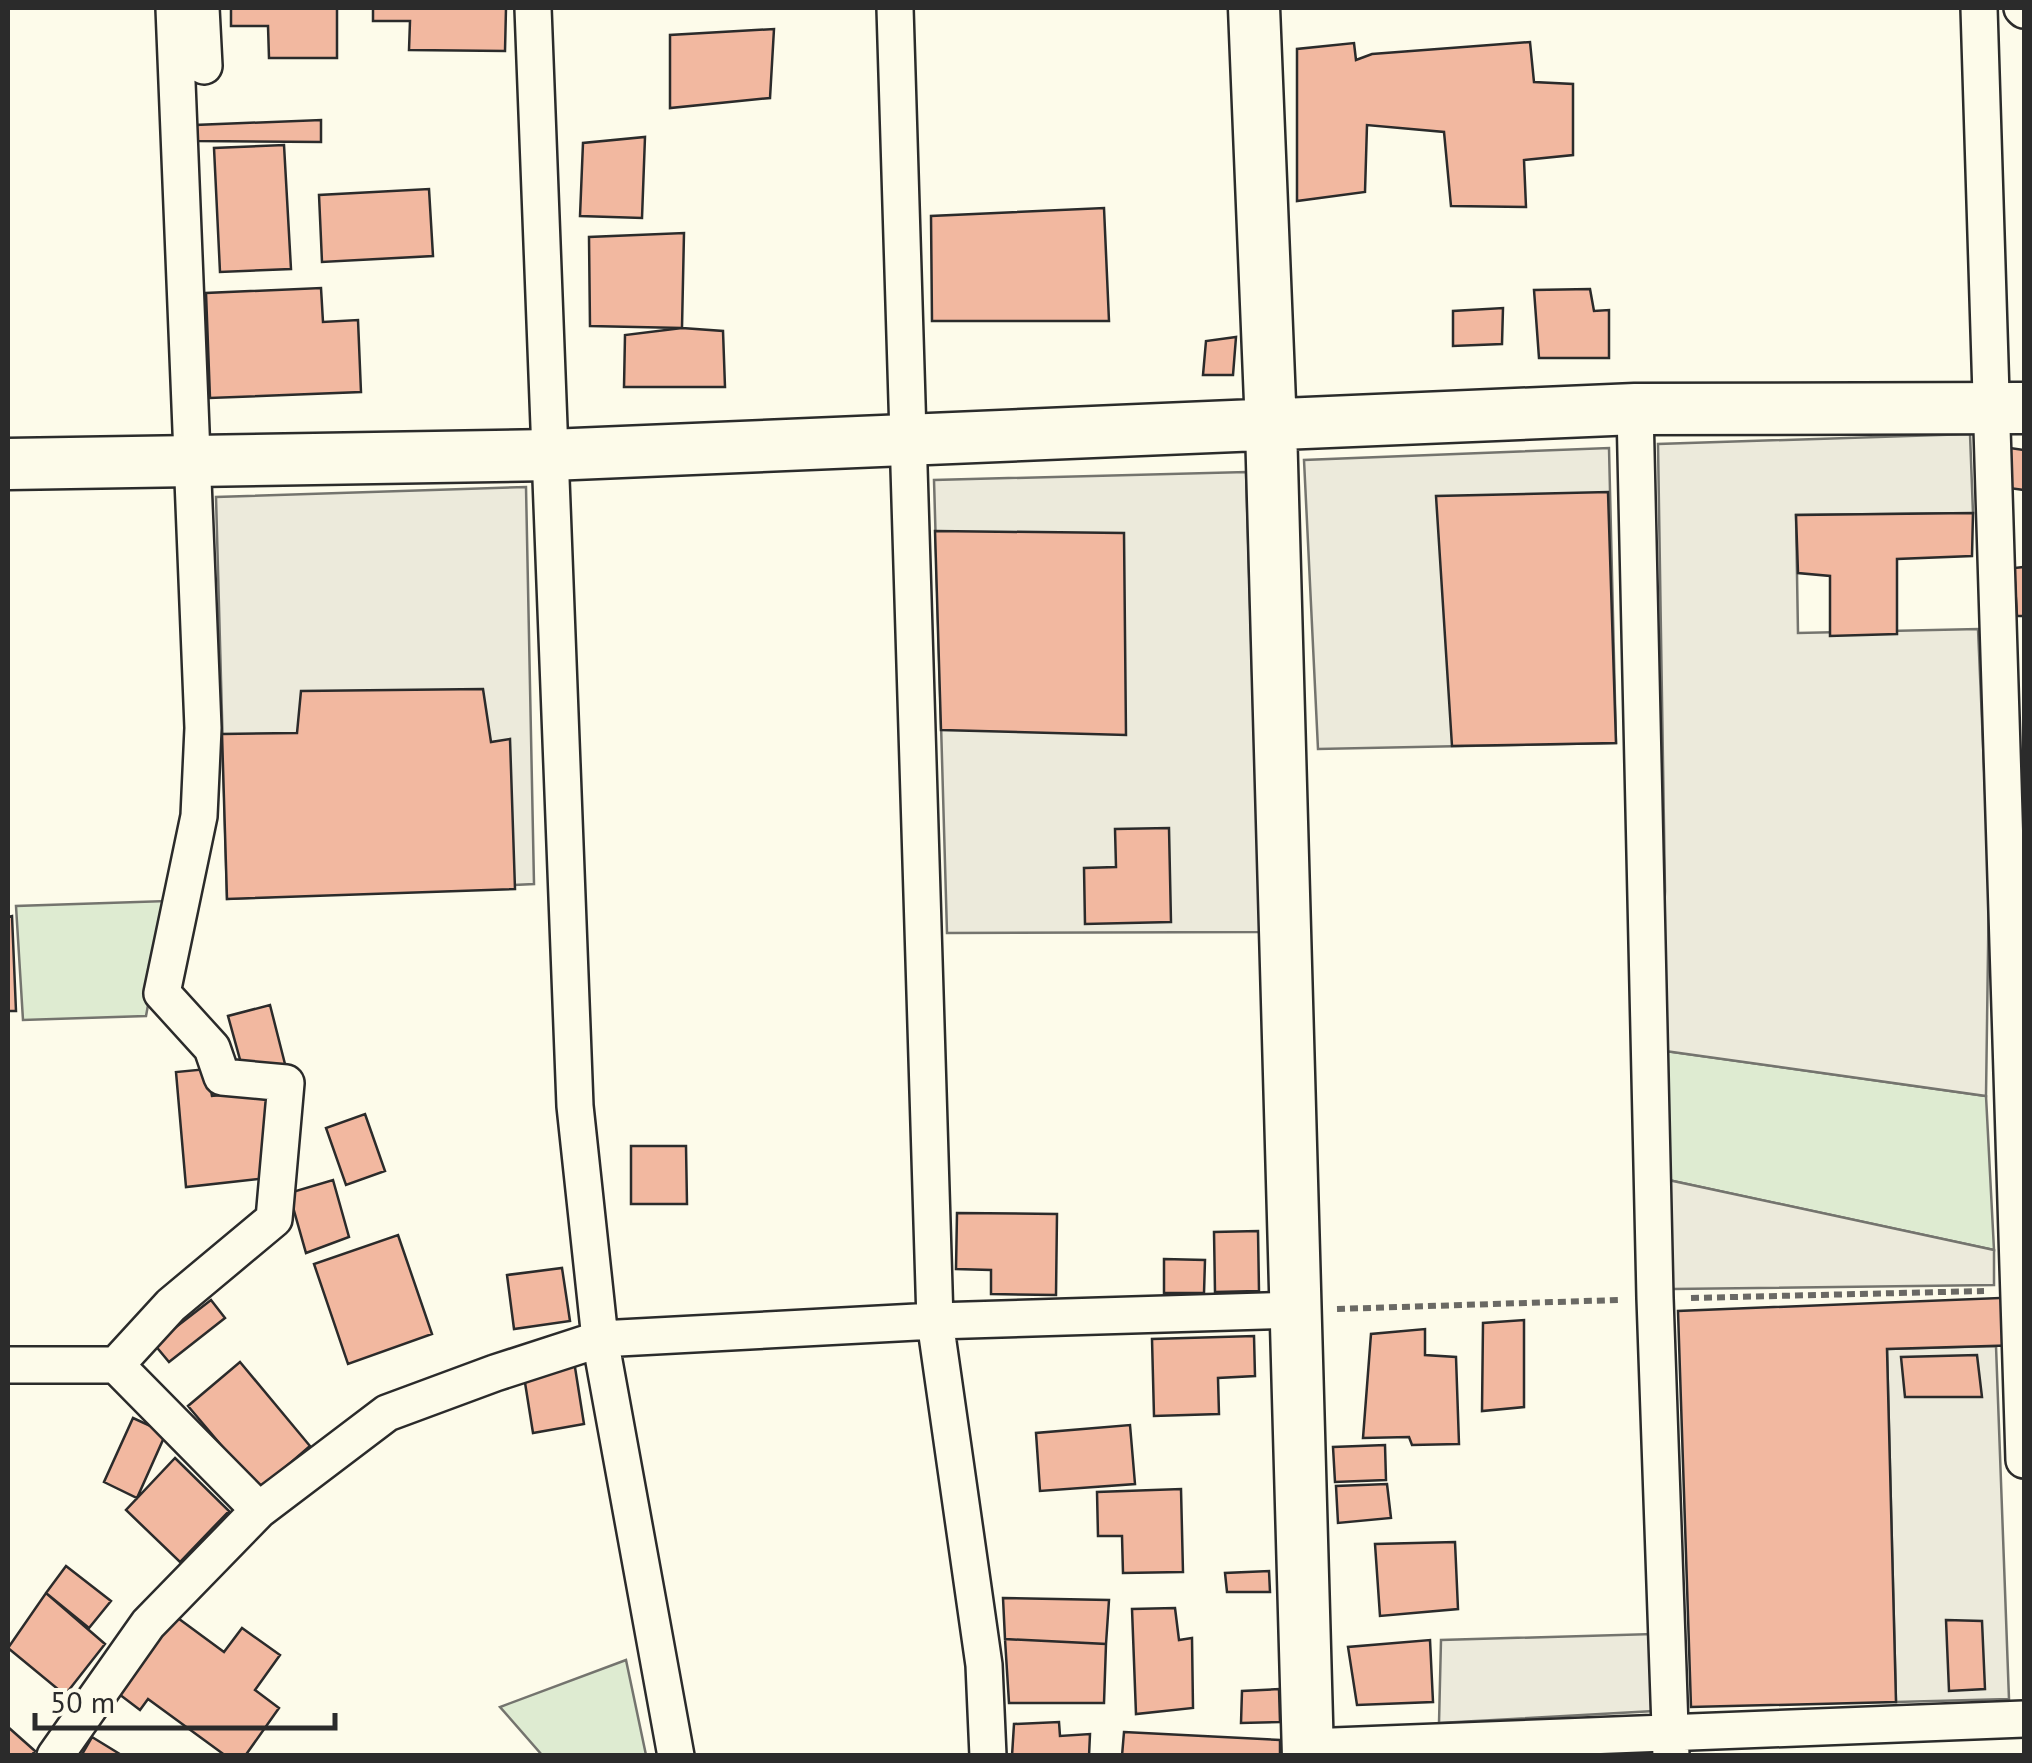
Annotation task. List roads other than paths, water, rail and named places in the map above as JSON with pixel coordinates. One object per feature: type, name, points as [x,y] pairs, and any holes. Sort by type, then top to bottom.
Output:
[{"type":"street","points":[[116,1365],[171,1305],[274,1219],[286,1083],[222,1078],[212,1048],[162,993],[199,816],[203,728],[174,8]]},
{"type":"street","points":[[201,8],[204,66]]},
{"type":"street","points":[[533,8],[575,1106],[600,1339],[676,1756]]},
{"type":"street","points":[[895,8],[934,1321],[984,1665],[988,1756]]},
{"type":"street","points":[[1254,8],[1271,427],[1308,1751],[1671,1746],[2024,1719]]},
{"type":"street","points":[[1979,8],[2007,409],[2024,1460]]},
{"type":"street","points":[[8,464],[550,455],[1635,409],[2007,409]]},
{"type":"street","points":[[1635,409],[1656,1318],[1671,1746]]},
{"type":"street","points":[[55,1756],[148,1624],[259,1510],[387,1414],[600,1339],[934,1321],[1297,1310]]},
{"type":"street","points":[[8,1364],[116,1365],[259,1510]]}]
